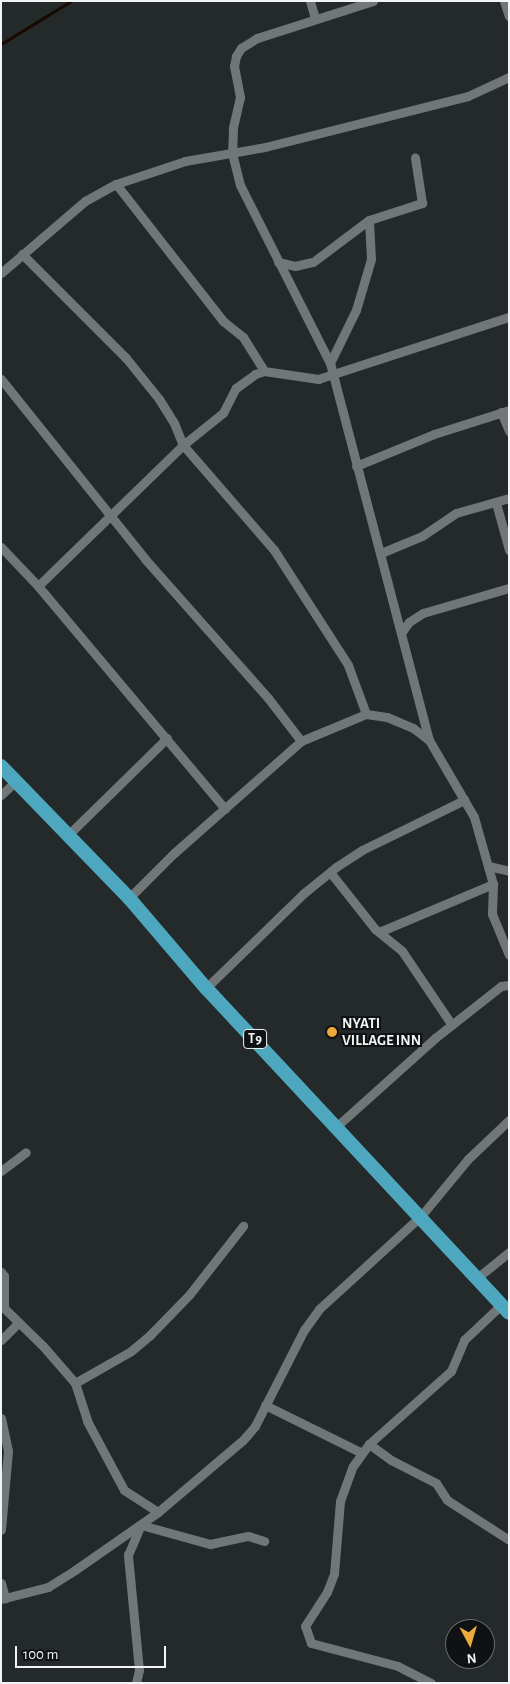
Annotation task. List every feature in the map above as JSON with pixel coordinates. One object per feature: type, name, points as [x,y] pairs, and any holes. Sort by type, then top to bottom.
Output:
[{"type":"highway","name":"T9","points":[[1,766],[128,898],[206,988],[422,1216],[505,1309]]},
{"type":"street","points":[[310,1],[315,18]]},
{"type":"street","points":[[373,1],[257,38],[236,56],[234,77],[240,97],[233,128],[232,153],[240,185],[330,363],[429,740],[480,831],[492,884],[492,914],[509,955]]},
{"type":"street","points":[[504,1],[509,16]]},
{"type":"street","points":[[1,273],[85,201],[116,184],[185,161],[232,153],[468,96],[509,76]]},
{"type":"street","points":[[278,262],[294,266],[313,262],[369,220],[422,204],[415,158]]},
{"type":"street","points":[[116,184],[223,321],[243,337],[264,371]]},
{"type":"street","points":[[330,363],[356,310],[371,259],[369,220]]},
{"type":"street","points":[[22,254],[126,358],[159,399],[174,423],[182,445],[251,520],[293,578],[348,665],[366,714]]},
{"type":"street","points":[[38,586],[182,445],[223,412],[236,388],[264,371],[310,380],[334,375],[509,317]]},
{"type":"street","points":[[1,379],[111,513],[145,559],[268,698],[301,742]]},
{"type":"street","points":[[356,466],[434,434],[505,411],[509,432]]},
{"type":"street","points":[[380,553],[422,536],[456,512],[496,503],[509,498]]},
{"type":"street","points":[[496,503],[509,550]]},
{"type":"street","points":[[1,547],[38,586],[168,738],[224,809]]},
{"type":"street","points":[[402,633],[409,622],[423,613],[509,588]]},
{"type":"street","points":[[128,898],[224,809],[301,742],[366,714],[399,721],[429,740]]},
{"type":"street","points":[[67,836],[168,738]]},
{"type":"street","points":[[1,795],[15,782]]},
{"type":"street","points":[[206,988],[330,872],[362,850],[464,800]]},
{"type":"street","points":[[488,866],[509,871]]},
{"type":"street","points":[[330,872],[379,932],[402,951],[452,1025]]},
{"type":"street","points":[[379,932],[492,884]]},
{"type":"street","points":[[338,1126],[452,1025],[501,986],[509,985]]},
{"type":"street","points":[[1,1583],[3,1598],[48,1587],[141,1525],[244,1440],[255,1426],[304,1330],[319,1309],[422,1216],[468,1159],[509,1120]]},
{"type":"street","points":[[1,1171],[26,1152]]},
{"type":"street","points":[[75,1383],[123,1356],[150,1335],[189,1295],[243,1226]]},
{"type":"street","points":[[477,1278],[509,1252]]},
{"type":"street","points":[[1,1272],[4,1276],[4,1308],[20,1322],[75,1383],[87,1421],[114,1476],[124,1490],[158,1512]]},
{"type":"street","points":[[431,1683],[389,1663],[311,1644],[306,1637],[305,1626],[327,1592],[334,1574],[340,1501],[353,1466],[369,1444],[451,1371],[464,1340],[505,1309]]},
{"type":"street","points":[[1,1340],[20,1322]]},
{"type":"street","points":[[265,1405],[362,1453]]},
{"type":"street","points":[[1,1418],[5,1425],[8,1464],[1,1530]]},
{"type":"street","points":[[369,1444],[436,1483],[448,1500],[509,1540]]},
{"type":"street","points":[[141,1525],[210,1544],[248,1536],[264,1541]]},
{"type":"street","points":[[136,1683],[139,1670],[128,1555],[141,1525]]},
{"type":"waterway","points":[[1,44],[71,1]]},
{"type":"place","name":"NYATI VILLAGE INN","points":[[332,1032]]}]
